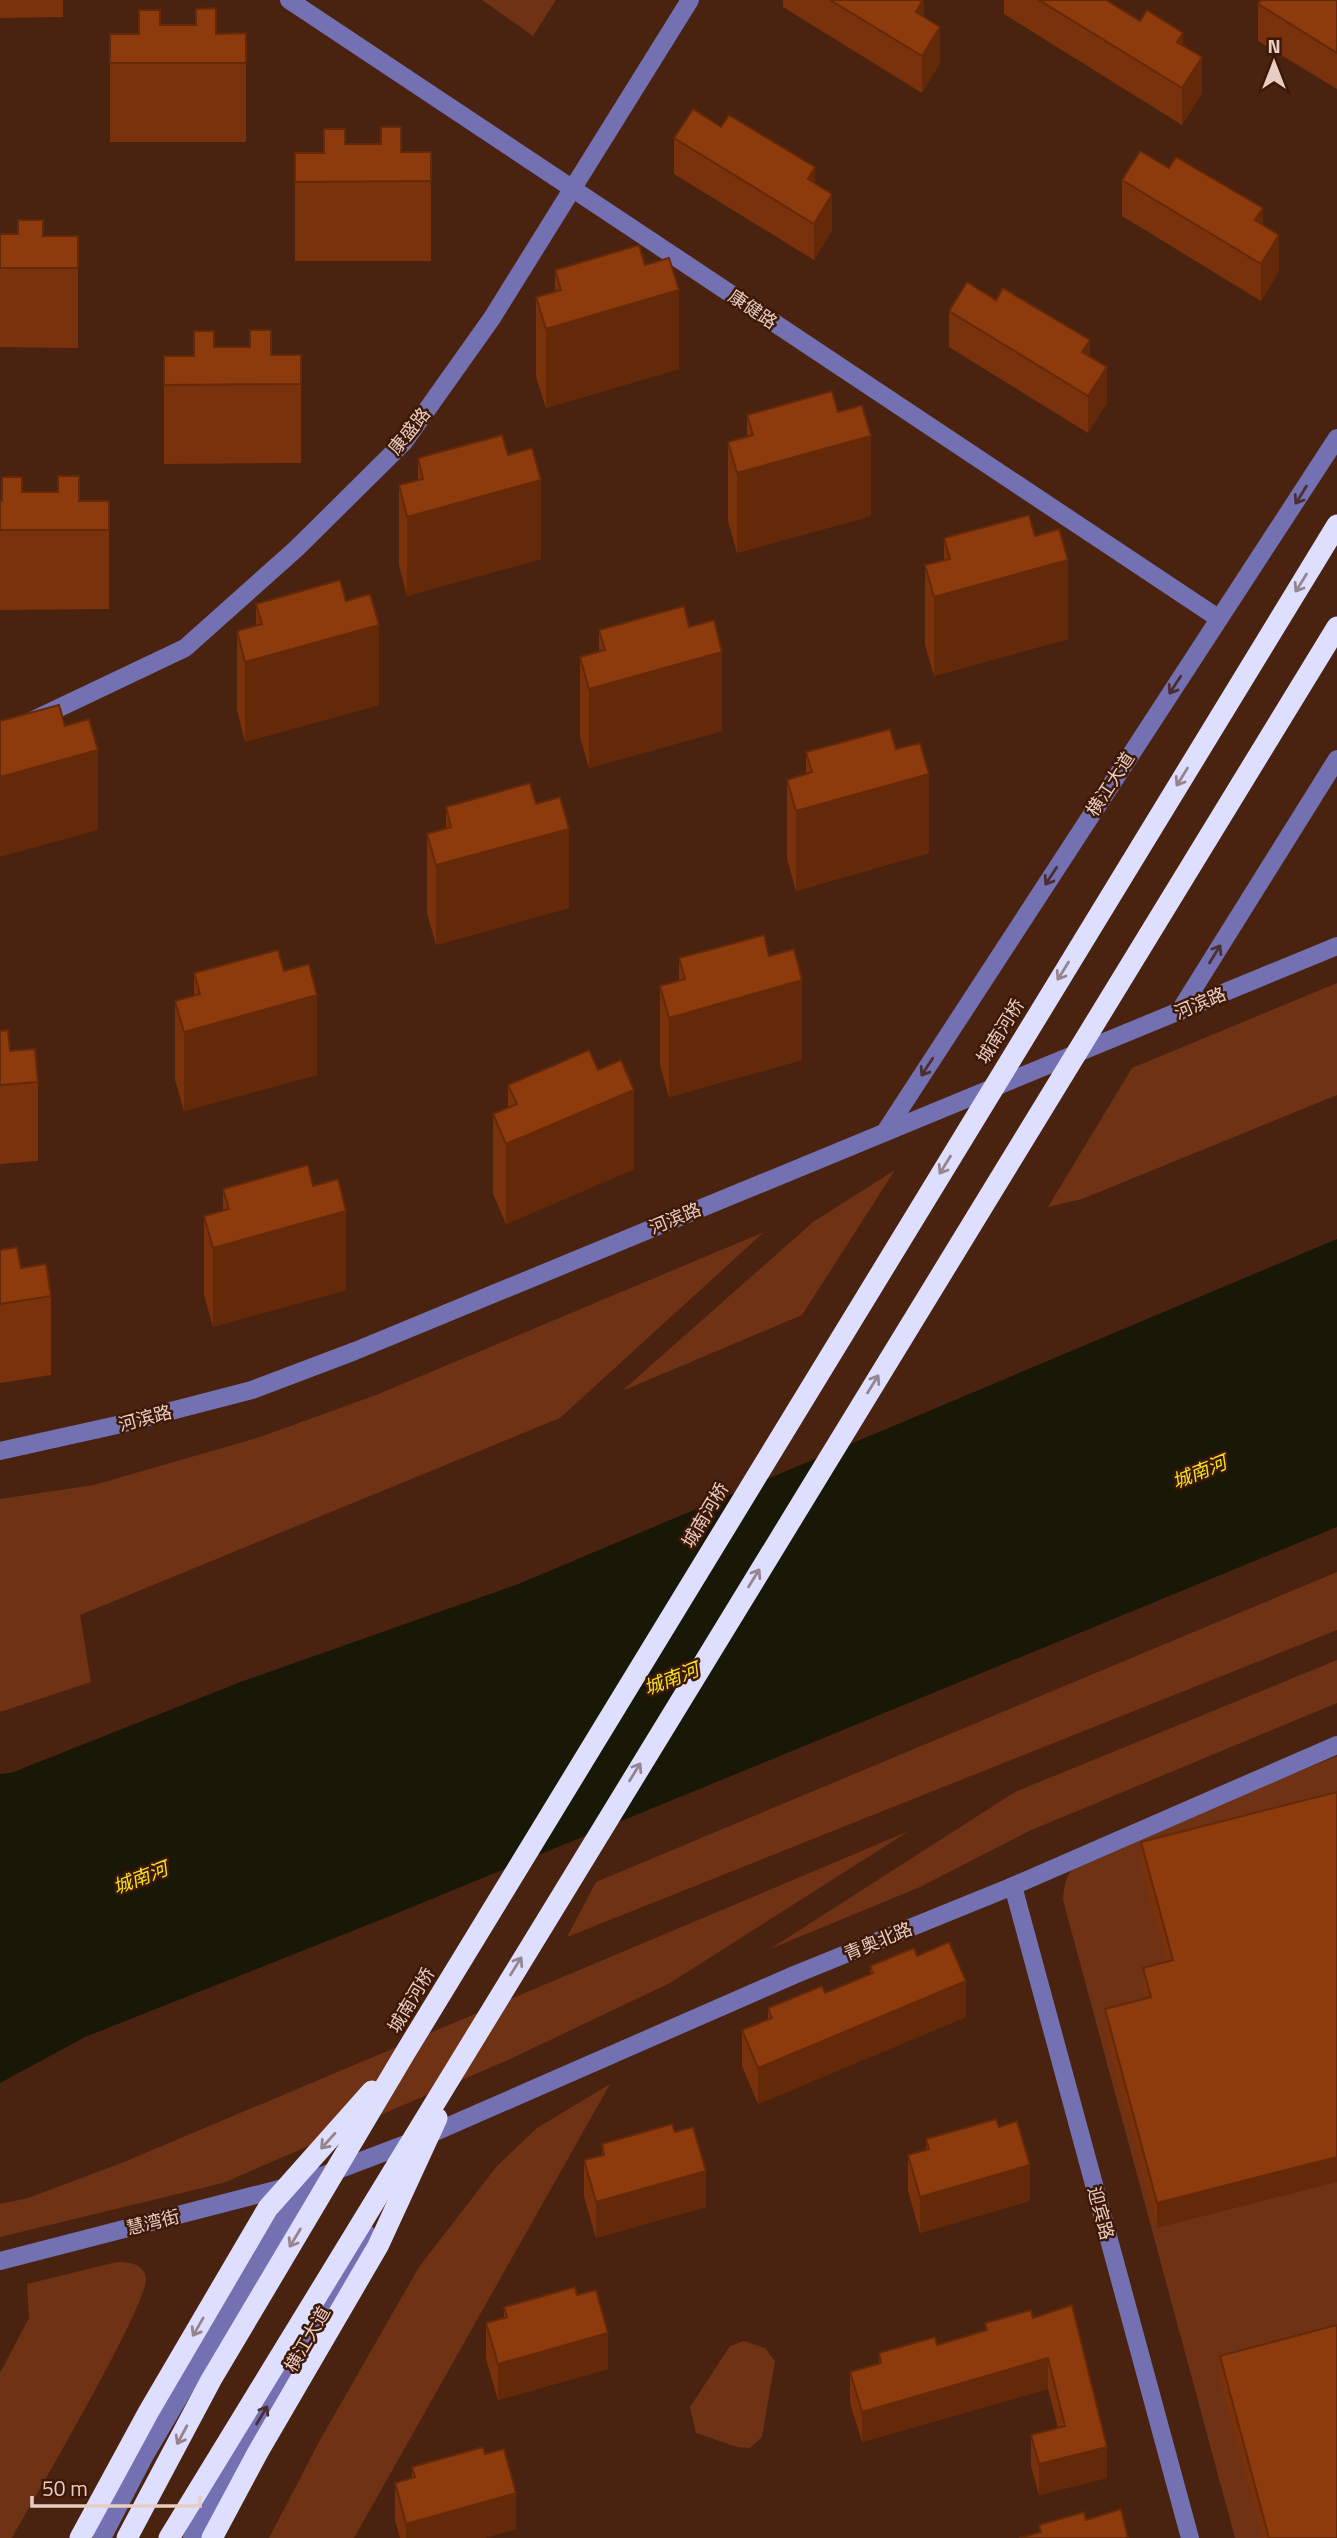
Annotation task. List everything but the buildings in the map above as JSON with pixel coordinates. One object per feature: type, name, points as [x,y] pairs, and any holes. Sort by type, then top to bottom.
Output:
[{"type":"highway","name":"城南河桥","points":[[127,2538],[211,2380],[405,2053],[1337,525]]},
{"type":"highway","points":[[169,2538],[1337,627]]},
{"type":"highway","points":[[212,2538],[258,2452],[378,2246],[481,2024]]},
{"type":"highway","points":[[80,2538],[149,2411],[268,2208],[405,2053]]},
{"type":"street","name":"康健路","points":[[289,0],[1217,618]]},
{"type":"street","name":"康盛路","points":[[0,731],[22,726],[185,648],[297,548],[404,442],[492,318],[690,0]]},
{"type":"street","name":"横江大道","points":[[885,1132],[1217,618],[1337,438]]},
{"type":"street","points":[[1179,1012],[1337,759]]},
{"type":"street","name":"河滨路","points":[[0,1451],[117,1425],[251,1390],[355,1351],[1337,946]]},
{"type":"street","name":"青奥北路","points":[[306,2182],[419,2138],[697,2015],[1013,1886],[1337,1745]]},
{"type":"street","name":"迎宾路","points":[[1013,1886],[1190,2538]]},
{"type":"street","name":"横江大道","points":[[192,2538],[419,2138]]},
{"type":"street","points":[[102,2538],[144,2457],[306,2182]]},
{"type":"street","name":"慧湾街","points":[[0,2261],[306,2182]]},
{"type":"shaded area","points":[[482,0],[556,0],[533,36]]},
{"type":"shaded area","points":[[1337,983],[1337,1095],[1082,1199],[1048,1207],[1132,1068]]},
{"type":"shaded area","points":[[895,1170],[802,1315],[622,1391],[813,1222]]},
{"type":"shaded area","points":[[764,1232],[560,1418],[80,1615],[91,1682],[0,1712],[0,1499],[94,1485],[260,1437],[376,1395]]},
{"type":"shaded area","points":[[1337,1572],[1337,1630],[567,1937],[596,1882]]},
{"type":"shaded area","points":[[1337,1660],[1337,1703],[1029,1831],[920,1887],[770,1949],[1015,1792]]},
{"type":"shaded area","points":[[1337,1756],[1337,2538],[1235,2538],[1063,1900],[1070,1872],[1082,1859]]},
{"type":"shaded area","points":[[909,1831],[670,1983],[508,2060],[223,2183],[0,2237],[0,2204],[28,2198],[124,2162]]},
{"type":"shaded area","points":[[610,2084],[354,2538],[269,2538],[320,2440],[419,2267],[497,2166],[537,2128]]},
{"type":"shaded area","points":[[117,2262],[130,2263],[142,2269],[146,2278],[142,2295],[110,2362],[12,2538],[0,2538],[0,2373],[29,2318],[27,2284]]},
{"type":"shaded area","points":[[744,2341],[765,2348],[775,2361],[762,2437],[750,2448],[737,2447],[696,2433],[690,2407],[730,2346]]},
{"type":"water","name":"城南河","points":[[1337,1239],[1337,1527],[395,1914],[85,2037],[0,2083],[0,1774],[11,1773],[243,1681],[516,1585]]}]
